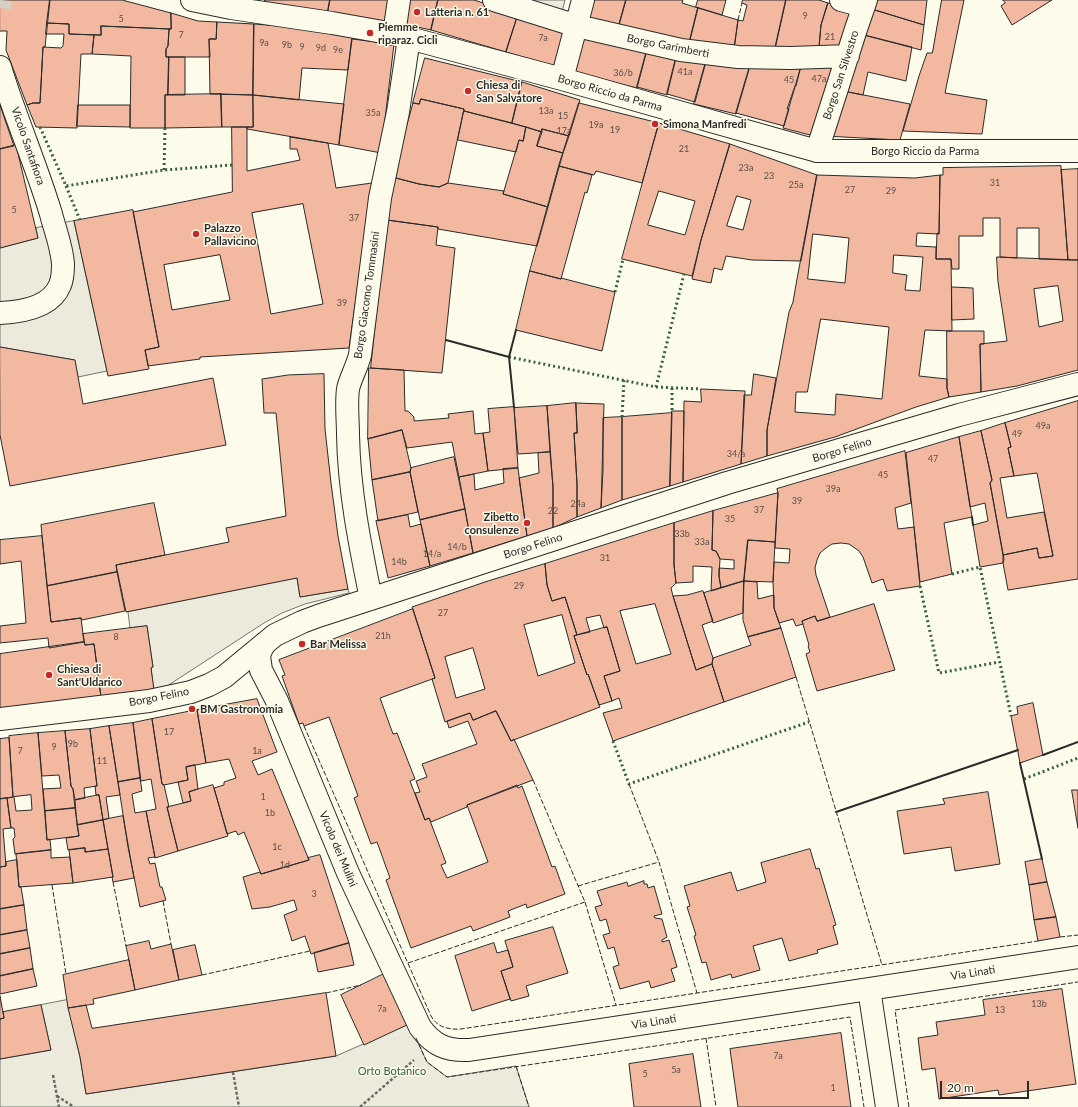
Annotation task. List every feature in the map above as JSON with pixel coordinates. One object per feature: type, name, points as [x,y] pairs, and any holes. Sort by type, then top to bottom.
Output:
[{"type":"street","name":"Borgo Riccio da Parma","points":[[192,0],[231,8],[332,23],[402,36],[562,79],[817,151],[1078,151]]},
{"type":"street","name":"Borgo Giacomo Tommasini","points":[[372,599],[362,555],[352,498],[348,448],[348,391],[357,368],[360,355],[380,198],[398,112],[402,36],[399,0]]},
{"type":"street","name":"Borgo Garimberti","points":[[494,0],[577,26],[664,47],[738,57],[791,58],[848,56]]},
{"type":"street","points":[[562,79],[583,0]]},
{"type":"street","points":[[841,0],[865,3]]},
{"type":"street","name":"Borgo San Silvestro","points":[[817,151],[865,3]]},
{"type":"street","name":"Vicolo Santafiora","points":[[0,67],[36,169],[54,225],[63,263],[63,273],[60,286],[52,297],[41,304],[28,309],[0,313]]},
{"type":"street","name":"Borgo Felino","points":[[0,719],[149,701],[190,692],[209,685],[224,677],[265,643],[302,622],[727,484],[959,415],[1078,384]]},
{"type":"street","name":"Vicolo dei Mulini","points":[[265,643],[259,656],[259,663],[263,674],[277,701],[312,788],[366,912],[420,1027],[436,1043]]},
{"type":"street","name":"Via Linati","points":[[436,1043],[449,1049],[469,1050],[1078,957]]},
{"type":"street","points":[[869,989],[887,1107]]},
{"type":"path","points":[[360,1107],[422,1053],[436,1043]]},
{"type":"path","points":[[233,1072],[239,1107]]},
{"type":"path","points":[[53,1075],[59,1107]]},
{"type":"path","points":[[57,1096],[74,1107]]},
{"type":"green space","points":[[524,0],[565,0],[562,12]]},
{"type":"green space","name":"Orto Botanico","points":[[67,1000],[80,1057],[86,1094],[336,1056],[409,1024],[427,1062],[447,1077],[516,1066],[529,1107],[0,1107],[0,1059],[51,1050],[41,1005]]},
{"type":"shaded area","points":[[74,221],[107,371],[78,377],[74,360],[0,347],[0,248],[38,238],[36,228]]},
{"type":"shaded area","points":[[297,578],[300,597],[348,589],[349,593],[305,604],[282,613],[154,693],[151,668],[153,667],[147,626],[130,628],[128,612]]},
{"type":"building","points":[[0,0],[50,0],[45,47],[43,47],[40,103],[27,105],[6,50],[7,31],[0,31]]},
{"type":"building","points":[[50,0],[122,0],[171,13],[171,29],[101,26],[101,35],[69,34],[69,24],[47,23]]},
{"type":"building","points":[[265,0],[330,0],[327,16],[264,5]]},
{"type":"building","points":[[330,0],[388,0],[385,24],[327,16]]},
{"type":"building","points":[[408,0],[438,0],[431,30],[404,24]]},
{"type":"building","points":[[438,0],[474,0],[518,14],[506,52],[431,30]]},
{"type":"building","points":[[589,0],[626,0],[618,29],[585,20]]},
{"type":"building","points":[[626,0],[683,0],[682,3],[698,8],[689,44],[618,29]]},
{"type":"building","points":[[698,0],[726,0],[722,15],[696,7]]},
{"type":"building","points":[[743,0],[786,0],[775,49],[734,49],[738,20],[743,21],[747,5],[742,3]]},
{"type":"building","points":[[786,0],[819,0],[828,3],[821,25],[819,47],[775,49]]},
{"type":"building","points":[[868,0],[927,0],[924,25],[865,7]]},
{"type":"building","points":[[942,0],[964,0],[945,93],[987,100],[982,134],[903,131],[927,53],[932,53]]},
{"type":"building","points":[[1003,0],[1052,0],[1012,25],[1001,6],[1005,3]]},
{"type":"building","points":[[828,3],[851,10],[841,47],[819,47],[821,25]]},
{"type":"building","points":[[865,7],[924,25],[921,50],[856,33]]},
{"type":"building","points":[[698,8],[738,20],[734,49],[689,44]]},
{"type":"building","points":[[171,13],[198,21],[217,22],[216,39],[209,39],[210,57],[166,57],[169,29],[171,29]]},
{"type":"building","points":[[517,18],[568,32],[558,67],[506,52]]},
{"type":"building","points":[[217,22],[254,24],[253,95],[210,94],[209,39],[216,39]]},
{"type":"building","points":[[47,23],[69,24],[69,34],[94,35],[92,54],[81,54],[77,128],[36,127],[27,105],[40,103],[43,47],[61,48],[63,46],[64,34],[46,34]]},
{"type":"building","points":[[254,24],[353,32],[348,70],[302,68],[299,100],[253,95]]},
{"type":"building","points":[[101,26],[169,29],[168,46],[166,49],[166,57],[169,57],[168,95],[165,95],[165,128],[130,128],[131,56],[92,54],[94,35],[101,35]]},
{"type":"building","points":[[856,33],[912,47],[906,81],[868,72],[863,95],[838,90]]},
{"type":"building","points":[[581,34],[647,50],[637,88],[571,72]]},
{"type":"building","points":[[352,39],[394,44],[381,153],[339,145]]},
{"type":"building","points":[[647,50],[676,58],[667,95],[637,87]]},
{"type":"building","points":[[169,57],[185,57],[185,95],[168,95]]},
{"type":"building","name":"Chiesa di San Salvatore","points":[[425,58],[522,82],[512,123],[464,111],[464,109],[421,99],[419,104],[413,103]]},
{"type":"building","points":[[676,58],[707,58],[695,102],[667,94]]},
{"type":"building","points":[[707,58],[750,66],[736,114],[694,104]]},
{"type":"building","points":[[838,65],[814,136],[783,128],[801,66]]},
{"type":"building","points":[[750,66],[801,66],[796,86],[787,109],[789,109],[784,126],[736,113]]},
{"type":"building","points":[[522,82],[580,100],[569,136],[542,129],[542,132],[512,123]]},
{"type":"building","points":[[838,90],[910,104],[900,140],[824,136]]},
{"type":"building","points":[[221,94],[222,127],[165,128],[165,95]]},
{"type":"building","points":[[221,94],[253,95],[253,127],[222,127]]},
{"type":"building","points":[[253,95],[344,104],[339,145],[247,129],[247,127],[253,127]]},
{"type":"building","points":[[421,99],[464,109],[448,183],[439,187],[419,184],[392,177],[413,103],[419,104]]},
{"type":"building","points":[[579,103],[659,123],[642,183],[596,171],[594,175],[559,166]]},
{"type":"building","points":[[0,105],[14,146],[0,149]]},
{"type":"building","points":[[78,105],[130,105],[130,127],[77,126]]},
{"type":"building","points":[[464,111],[526,127],[523,141],[519,140],[516,152],[458,140]]},
{"type":"building","points":[[659,123],[730,144],[701,240],[692,276],[622,259]],"holes":[[[659,191],[695,201],[685,235],[648,225]]]},
{"type":"building","name":"Palazzo Pallavicino","points":[[232,127],[247,127],[247,171],[300,160],[297,149],[290,149],[290,137],[328,143],[336,188],[372,183],[349,348],[200,357],[200,359],[148,366],[145,350],[159,347],[133,212],[232,192]],"holes":[[[303,204],[323,304],[271,314],[252,213]],[[220,255],[230,300],[172,310],[164,265]]]},
{"type":"building","points":[[526,127],[542,132],[537,146],[563,153],[548,207],[503,194],[519,140],[523,141]]},
{"type":"building","points":[[542,129],[569,136],[563,153],[537,146]]},
{"type":"building","points":[[730,144],[817,175],[801,261],[752,260],[726,256],[722,270],[714,268],[711,283],[692,279],[701,240]],"holes":[[[737,196],[751,200],[743,230],[727,226]]]},
{"type":"building","points":[[16,145],[38,238],[0,248],[0,149]]},
{"type":"building","points":[[559,166],[592,175],[587,193],[585,192],[561,279],[530,271]]},
{"type":"building","points":[[1061,166],[1068,260],[1039,259],[1039,228],[1017,228],[1017,258],[1000,257],[1000,218],[983,218],[983,236],[959,236],[959,269],[952,269],[951,259],[936,259],[937,233],[939,234],[940,175],[943,175],[943,168]]},
{"type":"building","points":[[1078,169],[1078,260],[1068,260],[1061,170]]},
{"type":"building","points":[[817,175],[915,178],[940,175],[939,234],[917,233],[916,246],[936,247],[936,259],[951,259],[952,331],[925,330],[919,376],[947,379],[949,397],[916,407],[835,437],[767,456],[767,430],[789,312],[793,302]],"holes":[[[813,234],[849,238],[845,283],[808,279]],[[894,255],[923,257],[920,291],[905,290],[907,275],[893,273]],[[821,319],[889,327],[882,399],[836,394],[835,415],[795,412],[796,392],[807,392]]]},
{"type":"building","points":[[392,177],[419,184],[439,187],[448,183],[504,191],[503,194],[548,207],[537,246],[438,229],[438,227],[387,220]]},
{"type":"building","points":[[133,210],[159,347],[145,350],[149,369],[108,376],[74,221]]},
{"type":"building","points":[[387,220],[438,227],[436,245],[455,248],[442,373],[371,368]]},
{"type":"building","points":[[997,257],[1078,260],[1078,370],[1017,386],[981,392],[980,344],[1007,341],[998,282]],"holes":[[[1058,286],[1063,321],[1039,327],[1034,289]]]},
{"type":"building","points":[[530,271],[615,292],[602,351],[516,330]]},
{"type":"building","points":[[952,287],[973,288],[974,319],[952,320]]},
{"type":"building","points":[[947,331],[984,331],[984,344],[980,344],[981,392],[949,397],[947,388]]},
{"type":"building","points":[[0,347],[75,360],[83,404],[213,378],[226,445],[10,486],[0,435]]},
{"type":"building","points":[[369,368],[404,370],[405,411],[408,411],[414,417],[414,421],[449,418],[448,414],[473,411],[475,434],[483,433],[488,471],[459,477],[452,442],[407,448],[402,430],[368,439]]},
{"type":"building","points":[[324,374],[325,429],[331,483],[338,536],[348,589],[300,597],[297,578],[126,612],[116,565],[229,542],[226,528],[286,516],[276,413],[264,413],[262,379],[288,375]]},
{"type":"building","points":[[754,374],[776,378],[767,430],[767,456],[741,464],[744,395],[751,395]]},
{"type":"building","points":[[701,389],[745,391],[741,464],[683,482],[684,401],[701,402]]},
{"type":"building","points":[[1078,401],[1078,579],[1008,590],[1003,555],[1037,548],[1039,558],[1053,556],[1037,473],[1014,476],[1008,448],[1011,447],[1005,423]]},
{"type":"building","points":[[576,403],[604,404],[601,508],[577,517],[574,433],[577,433]]},
{"type":"building","points":[[576,403],[577,433],[574,433],[577,517],[553,528],[553,487],[547,406]]},
{"type":"building","points":[[547,406],[550,452],[518,454],[514,408]]},
{"type":"building","points":[[514,407],[518,468],[488,471],[483,433],[490,432],[488,409]]},
{"type":"building","points":[[672,411],[684,411],[683,482],[670,486]]},
{"type":"building","points":[[672,413],[670,486],[622,500],[622,417]]},
{"type":"building","points":[[622,417],[622,500],[601,508],[603,418]]},
{"type":"building","points":[[1005,423],[1011,447],[1008,448],[1014,476],[1000,478],[1007,518],[1044,512],[1053,556],[1039,558],[1037,548],[1003,555],[990,483],[992,480],[981,431]]},
{"type":"building","points":[[402,430],[411,468],[410,472],[372,480],[368,439]]},
{"type":"building","points":[[981,431],[992,480],[990,483],[1004,559],[1003,563],[980,567],[973,525],[988,521],[985,503],[970,507],[959,437]]},
{"type":"building","points":[[959,437],[972,517],[944,523],[952,574],[920,582],[906,453]]},
{"type":"building","points":[[905,451],[911,503],[895,508],[898,529],[914,527],[920,586],[887,591],[883,579],[872,583],[863,557],[859,551],[849,544],[832,544],[820,553],[815,568],[830,617],[817,621],[815,616],[802,621],[803,624],[796,626],[793,619],[779,623],[774,608],[774,562],[789,563],[790,549],[775,548],[777,489]]},
{"type":"building","points":[[550,452],[553,487],[553,528],[527,536],[519,478],[539,473],[538,453]]},
{"type":"building","points":[[454,457],[465,509],[420,520],[410,472],[411,468]]},
{"type":"building","points":[[518,468],[527,536],[473,553],[459,477],[474,474],[475,490],[504,483],[503,469]]},
{"type":"building","points":[[410,472],[418,512],[378,521],[372,480]]},
{"type":"building","points":[[778,493],[775,542],[748,540],[744,581],[721,588],[719,568],[734,569],[734,560],[720,559],[716,551],[712,550],[713,511]]},
{"type":"building","points":[[154,503],[165,555],[116,565],[117,572],[47,586],[41,525]]},
{"type":"building","points":[[465,509],[473,553],[430,566],[420,520]]},
{"type":"building","points":[[713,511],[712,550],[716,551],[720,559],[719,576],[721,588],[711,591],[712,567],[693,566],[693,582],[676,583],[674,565],[674,523]]},
{"type":"building","points":[[408,515],[410,527],[421,524],[430,566],[388,578],[376,521]]},
{"type":"building","points":[[674,523],[674,565],[676,583],[671,588],[673,596],[696,670],[712,664],[724,702],[613,741],[603,713],[622,708],[619,698],[612,701],[604,676],[620,671],[607,627],[604,628],[600,615],[586,618],[590,632],[577,635],[565,597],[552,601],[547,585],[545,564]],"holes":[[[655,604],[671,654],[636,664],[620,611]]]},
{"type":"building","points":[[42,536],[51,622],[81,618],[84,642],[49,648],[48,638],[0,643],[0,626],[26,623],[21,561],[0,564],[0,540]]},
{"type":"building","points":[[748,540],[775,542],[773,582],[744,581]]},
{"type":"building","points":[[545,564],[547,585],[552,601],[565,597],[577,635],[574,636],[587,675],[588,674],[600,707],[511,741],[496,711],[473,720],[470,713],[445,722],[432,679],[435,678],[412,607],[488,581]],"holes":[[[562,615],[575,663],[538,676],[524,625]],[[473,648],[485,689],[456,698],[445,657]]]},
{"type":"building","points":[[117,572],[125,611],[82,620],[81,618],[51,622],[47,586]]},
{"type":"building","points":[[744,581],[757,582],[758,599],[774,595],[774,608],[781,628],[748,637],[743,620]]},
{"type":"building","points":[[744,581],[743,613],[713,623],[704,593]]},
{"type":"building","points":[[703,591],[713,621],[702,625],[713,658],[712,664],[696,670],[673,596],[687,595]]},
{"type":"building","points":[[874,604],[895,670],[817,691],[806,654],[810,652],[802,621],[815,616],[817,621]]},
{"type":"building","points":[[413,609],[435,678],[380,698],[393,734],[397,733],[415,779],[410,781],[425,820],[429,818],[446,863],[441,865],[447,878],[488,862],[467,805],[517,785],[518,788],[522,786],[552,867],[555,866],[565,894],[527,908],[526,904],[508,911],[510,917],[473,931],[471,926],[411,948],[386,880],[390,878],[377,842],[371,844],[354,798],[358,796],[329,717],[304,726],[303,723],[299,724],[282,676],[285,675],[279,660]]},
{"type":"building","points":[[147,626],[153,667],[151,668],[154,690],[101,697],[94,644],[85,645],[83,634]]},
{"type":"building","points":[[607,627],[620,671],[604,676],[612,701],[599,705],[574,636]]},
{"type":"building","points":[[781,628],[796,677],[724,702],[712,664],[713,658],[751,645],[748,637]]},
{"type":"building","name":"Chiesa di Sant'Uldarico","points":[[84,642],[85,645],[94,644],[101,697],[0,708],[0,654]]},
{"type":"building","points":[[257,699],[277,752],[252,761],[258,775],[272,769],[309,860],[261,874],[244,832],[238,835],[236,831],[227,834],[214,788],[224,785],[224,782],[236,778],[229,759],[206,763],[197,710]]},
{"type":"building","points":[[1033,703],[1043,755],[1020,763],[1011,716],[1018,714],[1017,707]]},
{"type":"building","points":[[197,710],[206,763],[186,767],[188,780],[164,785],[162,784],[152,719]]},
{"type":"building","points":[[496,711],[511,741],[514,739],[533,780],[467,805],[467,807],[431,822],[429,818],[425,820],[415,793],[420,792],[416,781],[427,777],[422,764],[477,744],[468,721],[449,728],[447,721],[470,713],[473,720]]},
{"type":"building","points":[[152,719],[162,784],[164,785],[169,807],[167,807],[178,851],[155,858],[146,811],[156,809],[151,779],[141,781],[133,723]]},
{"type":"building","points":[[133,723],[140,778],[118,782],[109,726]]},
{"type":"building","points":[[109,726],[120,795],[106,797],[109,818],[103,820],[99,795],[96,795],[95,786],[97,786],[90,729]]},
{"type":"building","points":[[90,729],[97,786],[84,788],[85,798],[75,800],[71,786],[65,731]]},
{"type":"building","points":[[65,731],[75,808],[45,811],[43,789],[61,788],[59,775],[42,776],[38,733]]},
{"type":"building","points":[[38,733],[47,840],[50,839],[51,850],[15,854],[13,839],[15,837],[14,828],[11,828],[7,798],[13,797],[9,736]],"holes":[[[31,795],[32,810],[16,811],[14,797]]]},
{"type":"building","points":[[9,738],[13,797],[0,799],[0,739]]},
{"type":"building","points":[[195,765],[198,789],[189,792],[191,801],[183,803],[178,782],[188,780],[186,767]]},
{"type":"building","points":[[140,778],[142,791],[132,794],[135,813],[146,811],[155,857],[148,858],[150,864],[155,863],[160,887],[162,887],[166,900],[140,907],[128,847],[118,782]]},
{"type":"building","points":[[213,785],[228,836],[178,851],[167,807],[191,801],[189,792]]},
{"type":"building","points":[[1072,790],[1078,790],[1078,828]]},
{"type":"building","points":[[988,792],[1000,864],[955,871],[951,847],[904,854],[897,811],[945,804],[943,799]]},
{"type":"building","points":[[99,795],[103,820],[77,825],[75,800]]},
{"type":"building","points":[[7,798],[11,828],[3,829],[6,866],[0,867],[0,799]]},
{"type":"building","points":[[75,808],[79,836],[47,840],[45,811]]},
{"type":"building","points":[[123,816],[134,878],[113,882],[103,820]]},
{"type":"building","points":[[103,820],[108,849],[85,852],[85,848],[68,850],[66,838],[79,836],[77,825]]},
{"type":"building","points":[[85,848],[85,852],[108,849],[113,877],[73,883],[69,850]]},
{"type":"building","points":[[810,849],[816,869],[819,868],[836,925],[833,926],[838,944],[817,950],[818,953],[789,961],[782,938],[753,946],[760,970],[732,978],[731,974],[711,980],[706,962],[702,963],[694,936],[696,935],[687,907],[690,906],[684,886],[731,872],[737,891],[766,882],[761,863]]},
{"type":"building","points":[[51,850],[51,858],[70,857],[73,883],[19,887],[16,854]]},
{"type":"building","points":[[320,855],[349,943],[311,954],[305,936],[292,941],[284,915],[297,910],[294,900],[270,907],[252,909],[243,877],[260,872],[261,874],[309,860],[308,858]]},
{"type":"building","points":[[1042,859],[1047,882],[1029,885],[1025,862]]},
{"type":"building","points":[[17,860],[19,887],[21,887],[24,905],[0,909],[0,867],[6,866],[6,862]]},
{"type":"building","points":[[644,881],[644,884],[647,884],[648,888],[654,886],[662,914],[654,916],[655,918],[662,919],[667,937],[662,940],[662,942],[669,940],[677,967],[671,969],[675,981],[651,988],[649,981],[620,989],[613,967],[619,965],[614,947],[608,949],[603,935],[610,933],[606,919],[600,921],[595,907],[602,905],[597,891],[627,882],[628,886]]},
{"type":"building","points":[[1047,882],[1056,917],[1034,920],[1029,885]]},
{"type":"building","points":[[24,905],[27,930],[0,935],[0,909]]},
{"type":"building","points":[[1056,917],[1060,937],[1038,941],[1034,920]]},
{"type":"building","points":[[553,927],[568,973],[526,986],[529,996],[511,1001],[501,971],[513,967],[505,941]]},
{"type":"building","points":[[27,930],[30,948],[0,954],[0,935]]},
{"type":"building","points":[[149,941],[151,949],[171,944],[179,980],[135,990],[126,946]]},
{"type":"building","points":[[349,943],[354,965],[318,972],[314,953]]},
{"type":"building","points":[[494,943],[497,953],[508,950],[513,967],[501,971],[510,999],[472,1011],[455,956]]},
{"type":"building","points":[[195,945],[202,975],[179,980],[173,950]]},
{"type":"building","points":[[30,948],[33,969],[0,976],[0,954]]},
{"type":"building","points":[[129,960],[135,990],[93,999],[94,1004],[68,1008],[63,975]]},
{"type":"building","points":[[33,969],[37,986],[0,994],[0,976]]},
{"type":"building","points":[[386,973],[409,1024],[364,1045],[341,995]]},
{"type":"building","points":[[1062,989],[1076,1084],[999,1095],[998,1090],[939,1099],[935,1068],[922,1070],[918,1038],[938,1035],[936,1022],[985,1015],[983,1000]]},
{"type":"building","points":[[326,993],[336,1056],[86,1094],[80,1057],[68,1008],[86,1005],[92,1028]]},
{"type":"building","points":[[0,996],[4,1018],[0,1019]]},
{"type":"building","points":[[41,1005],[51,1050],[0,1059],[0,1019],[4,1018],[3,1012]]},
{"type":"building","points":[[841,1033],[851,1107],[738,1107],[730,1049]]},
{"type":"building","points":[[693,1054],[701,1107],[634,1107],[629,1064]]},
{"type":"tunnel","points":[[0,8],[1,0]]},
{"type":"hedge","points":[[40,127],[66,186],[164,170],[232,165]]},
{"type":"hedge","points":[[164,170],[165,128]]},
{"type":"hedge","points":[[66,186],[80,220]]},
{"type":"hedge","points":[[615,292],[623,259]]},
{"type":"hedge","points":[[509,357],[656,387],[684,274]]},
{"type":"hedge","points":[[622,417],[624,380]]},
{"type":"hedge","points":[[656,387],[701,389]]},
{"type":"hedge","points":[[672,388],[672,411]]},
{"type":"hedge","points":[[952,574],[980,567],[1011,716]]},
{"type":"hedge","points":[[920,586],[939,673],[999,662]]},
{"type":"hedge","points":[[613,741],[629,784],[809,722]]},
{"type":"hedge","points":[[1024,779],[1078,758]]},
{"type":"fence","points":[[738,20],[742,3]]},
{"type":"fence","points":[[796,677],[882,965]]},
{"type":"fence","points":[[304,726],[431,1016],[436,1023],[443,1027],[461,1029],[1038,941]]},
{"type":"fence","points":[[533,780],[585,902],[616,1005]]},
{"type":"fence","points":[[629,784],[659,862]]},
{"type":"fence","points":[[578,886],[659,862],[697,993]]},
{"type":"fence","points":[[113,882],[126,946]]},
{"type":"fence","points":[[52,885],[66,974]]},
{"type":"fence","points":[[163,901],[171,944]]},
{"type":"fence","points":[[408,963],[585,902]]},
{"type":"fence","points":[[1060,937],[1078,935]]},
{"type":"fence","points":[[202,975],[310,951]]},
{"type":"fence","points":[[909,1107],[895,1010],[1078,982]]},
{"type":"fence","points":[[326,993],[361,985]]},
{"type":"fence","points":[[416,1038],[427,1062],[447,1077],[850,1017],[864,1107]]},
{"type":"fence","points":[[706,1038],[716,1107]]},
{"type":"fence","points":[[516,1066],[529,1107]]},
{"type":"wall","points":[[446,340],[509,357],[516,330]]},
{"type":"wall","points":[[509,357],[514,407]]},
{"type":"wall","points":[[972,517],[973,525]]},
{"type":"wall","points":[[1043,755],[1078,742]]},
{"type":"wall","points":[[836,812],[1018,750]]},
{"type":"wall","points":[[1020,763],[1042,859]]},
{"type":"place","name":"Latteria n. 61","points":[[417,12]]},
{"type":"place","name":"Piemme riparaz. Cicli","points":[[370,33]]},
{"type":"place","name":"Chiesa di San Salvatore","points":[[468,91]]},
{"type":"place","name":"Simona Manfredi","points":[[655,124]]},
{"type":"place","name":"Palazzo Pallavicino","points":[[196,234]]},
{"type":"place","name":"Zibetto consulenze","points":[[527,523]]},
{"type":"place","name":"Bar Melissa","points":[[302,644]]},
{"type":"place","name":"Chiesa di Sant'Uldarico","points":[[49,675]]},
{"type":"place","name":"BM Gastronomia","points":[[192,709]]}]
